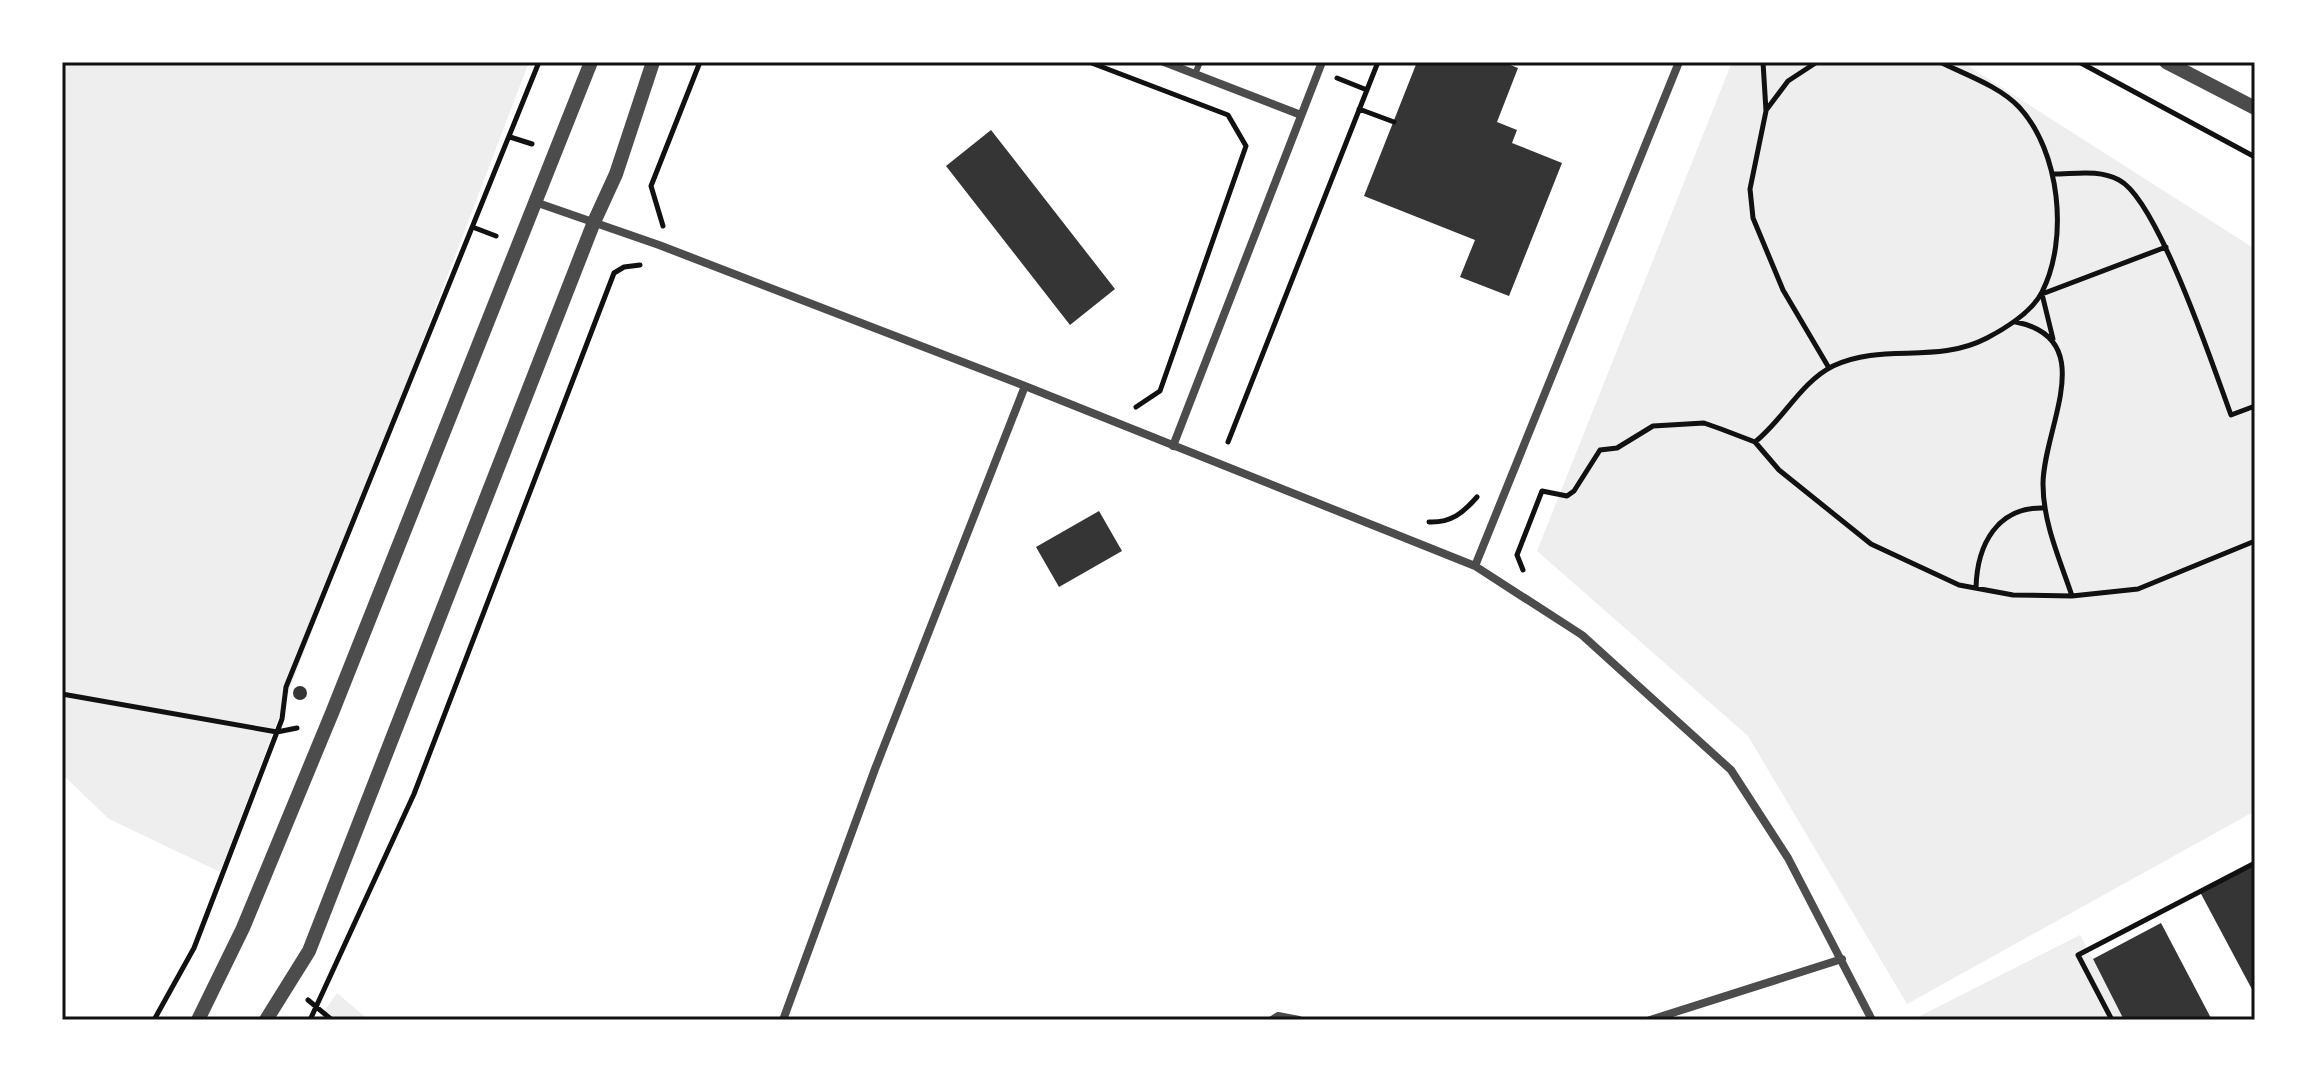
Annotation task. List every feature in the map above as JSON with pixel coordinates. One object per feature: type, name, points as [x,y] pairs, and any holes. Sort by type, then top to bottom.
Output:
[{"type":"street","points":[[198,1020],[228,961],[332,713],[591,62]]},
{"type":"street","points":[[266,1020],[309,951],[594,222],[616,174],[653,62]]},
{"type":"street","points":[[1164,62],[1301,115]]},
{"type":"street","points":[[1173,446],[1322,62]]},
{"type":"street","points":[[1475,566],[1679,62]]},
{"type":"street","points":[[2166,62],[2255,108]]},
{"type":"street","points":[[535,202],[1025,386],[1475,566],[1582,635],[1731,770],[1788,858],[1872,1020]]},
{"type":"street","points":[[783,1020],[875,769],[1025,386]]},
{"type":"street","points":[[1650,1020],[1842,959]]},
{"type":"street","points":[[1272,1020],[1278,1016],[1299,1020]]},
{"type":"lane","points":[[1195,74],[1200,62]]},
{"type":"path","points":[[154,1020],[194,948],[277,732],[286,687],[539,62]]},
{"type":"path","points":[[665,221],[651,186],[700,62]]},
{"type":"path","points":[[1089,62],[1228,115],[1246,146],[1160,391],[1136,407]]},
{"type":"path","points":[[1228,442],[1378,62]]},
{"type":"path","points":[[1763,62],[1766,111],[1750,189],[1753,218],[1783,290],[1829,368]]},
{"type":"path","points":[[1766,111],[1780,89],[1801,70],[1817,62]]},
{"type":"path","points":[[1940,62],[1978,80],[2018,106],[2037,132],[2053,174],[2057,204],[2056,237],[2042,294],[2066,377],[2046,457],[2045,508],[2072,596]]},
{"type":"path","points":[[2079,62],[2255,157]]},
{"type":"path","points":[[1359,109],[1394,122]]},
{"type":"path","points":[[2053,174],[2101,173],[2122,181],[2166,247],[2231,415],[2255,406]]},
{"type":"path","points":[[1755,442],[1815,378],[1829,368],[1859,355],[1883,352],[1921,356],[1955,351],[1985,340],[2015,322],[2042,294],[2166,247]]},
{"type":"path","points":[[310,1020],[414,794],[614,273],[637,264],[649,268]]},
{"type":"path","points":[[2015,322],[2036,326],[2053,340]]},
{"type":"path","points":[[1530,517],[1542,491],[1567,496],[1574,491],[1600,450],[1617,448],[1653,426],[1704,423],[1755,442],[1779,470],[1871,544],[1923,570],[1976,588],[2013,595],[2072,596],[2138,589],[2255,541]]},
{"type":"path","points":[[1976,588],[1977,565],[1992,531],[2017,510],[2045,508]]},
{"type":"path","points":[[62,694],[277,732],[301,728]]},
{"type":"path","points":[[2112,1020],[2078,955],[2255,863]]},
{"type":"path","points":[[194,948],[228,961]]},
{"type":"path","points":[[290,986],[332,1020]]},
{"type":"shaded area","points":[[62,62],[529,62],[220,872],[109,819],[62,774]]},
{"type":"shaded area","points":[[1732,62],[1962,62],[2255,249],[2255,811],[1907,1004],[1748,736],[1537,551]]},
{"type":"shaded area","points":[[2080,935],[2124,1020],[1912,1020]]},
{"type":"shaded area","points":[[337,993],[369,1020],[318,1020]]},
{"type":"building","points":[[1417,62],[1503,62],[1518,68],[1497,122],[1517,130],[1512,143],[1562,163],[1509,296],[1460,277],[1475,240],[1364,196]]},
{"type":"building","points":[[991,130],[1115,289],[1070,325],[946,166]]},
{"type":"building","points":[[1099,511],[1122,551],[1059,587],[1036,547]]},
{"type":"building","points":[[300,686],[307,693],[300,700],[293,693]]},
{"type":"building","points":[[2255,863],[2255,995],[2200,892]]},
{"type":"building","points":[[2161,923],[2212,1020],[2124,1020],[2093,959]]}]
